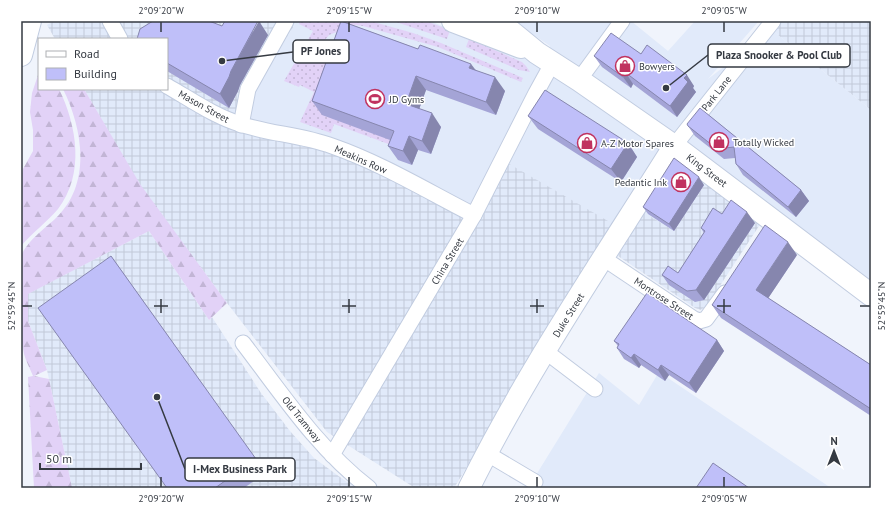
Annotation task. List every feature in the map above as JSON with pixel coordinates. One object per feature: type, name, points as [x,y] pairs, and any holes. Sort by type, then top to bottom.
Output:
[{"type":"main road","points":[[21,54],[30,21]]},
{"type":"main road","name":"King Street","points":[[452,21],[545,57]]},
{"type":"main road","name":"King Street","points":[[498,21],[545,57],[674,146],[768,225],[871,295]]},
{"type":"street","points":[[110,21],[119,38]]},
{"type":"street","points":[[241,125],[248,89],[286,21]]},
{"type":"street","points":[[579,80],[622,21]]},
{"type":"street","name":"Park Lane","points":[[674,146],[773,21]]},
{"type":"street","name":"China Street","points":[[332,455],[474,215],[536,93],[545,57]]},
{"type":"street","name":"Mason Street","points":[[168,87],[223,118],[241,125]]},
{"type":"street","name":"Meakins Row","points":[[241,125],[313,140],[354,154],[474,215]]},
{"type":"street","name":"Duke Street","points":[[469,488],[486,453],[545,351],[674,146]]},
{"type":"street","name":"Montrose Street","points":[[603,258],[699,321],[706,319],[712,313],[732,283]]},
{"type":"street","name":"Old Tramway","points":[[243,343],[305,425],[346,470],[369,488]]},
{"type":"street","points":[[545,351],[595,389]]},
{"type":"street","points":[[486,453],[535,482]]},
{"type":"shaded area","points":[[54,21],[297,21],[254,88],[242,131],[317,145],[396,181],[473,224],[504,161],[615,225],[454,488],[415,488],[327,432],[227,303],[139,184],[85,90],[168,90],[168,38],[54,38],[47,25]]},
{"type":"shaded area","points":[[297,21],[430,21],[542,66],[550,46],[513,21],[631,21],[668,51],[695,21],[759,21],[708,79],[772,30],[871,110],[871,283],[710,176],[674,231],[629,234],[473,224],[396,181],[241,132],[254,88]]},
{"type":"shaded area","points":[[780,21],[871,21],[871,110],[772,30]]},
{"type":"shaded area","points":[[710,176],[761,223],[708,304],[701,310],[695,308],[618,256],[617,253],[643,212],[674,231]]},
{"type":"shaded area","points":[[149,231],[209,320],[212,317],[261,393],[290,431],[314,458],[355,488],[72,488],[47,370],[28,321],[27,294]]},
{"type":"shaded area","points":[[659,372],[831,488],[528,488],[599,373],[639,405]]},
{"type":"green space","points":[[300,21],[370,21],[413,33],[441,43],[523,78],[521,82],[438,47],[363,26],[354,25],[329,35],[324,41],[321,52],[329,58],[403,145],[402,149],[334,124],[331,133],[300,122],[314,92],[300,85],[299,87],[284,81],[313,31],[299,24]]},
{"type":"green space","points":[[393,21],[426,21],[450,30],[447,39]]},
{"type":"green space","points":[[469,39],[522,62],[530,72],[519,70],[466,47]]},
{"type":"green space","points":[[38,75],[38,90],[59,90],[70,118],[74,134],[75,165],[72,181],[67,195],[58,209],[21,246],[21,178],[23,169],[33,151],[33,130],[30,112],[32,93]]},
{"type":"green space","points":[[63,90],[85,90],[140,184],[227,303],[209,320],[149,231],[28,294],[28,321],[47,370],[34,376],[49,379],[72,488],[34,488],[28,377],[33,376],[24,354],[21,337],[20,263],[23,252],[27,246],[67,205],[75,190],[79,173],[79,139],[70,105]]},
{"type":"building","points":[[153,21],[209,21],[222,26],[225,21],[258,21],[220,94],[168,64],[168,38],[137,38],[140,29]]},
{"type":"building","name":"JD Gyms","points":[[341,21],[418,49],[420,45],[471,64],[469,68],[495,77],[486,102],[416,76],[406,104],[432,113],[422,141],[409,136],[403,151],[388,146],[394,131],[312,101]]},
{"type":"building","points":[[611,33],[641,54],[647,45],[687,75],[684,78],[688,82],[670,106],[626,73],[623,77],[594,56]]},
{"type":"building","name":"A-Z Motor Spares","points":[[545,90],[628,143],[611,169],[528,116]]},
{"type":"building","points":[[700,108],[801,190],[788,207],[736,164],[734,147],[717,149],[688,126],[687,124]]},
{"type":"building","points":[[674,158],[699,177],[669,224],[643,207]]},
{"type":"building","points":[[731,200],[747,212],[696,290],[687,291],[662,275],[668,266],[678,273],[705,231],[701,228],[713,208],[722,214]]},
{"type":"building","points":[[765,225],[788,242],[756,290],[871,365],[871,409],[712,305]]},
{"type":"building","points":[[111,256],[256,459],[215,488],[167,488],[38,308]]},
{"type":"building","points":[[647,293],[717,340],[689,383],[661,365],[658,370],[634,354],[631,358],[617,348],[619,344],[614,341]]},
{"type":"building","points":[[713,463],[749,488],[696,488]]},
{"type":"place","name":"PF Jones","points":[[222,61]]},
{"type":"place","name":"Bowyers","points":[[625,66]]},
{"type":"place","name":"Plaza Snooker & Pool Club","points":[[666,88]]},
{"type":"place","name":"JD Gyms","points":[[375,99]]},
{"type":"place","name":"Totally Wicked","points":[[719,142]]},
{"type":"place","name":"A-Z Motor Spares","points":[[587,143]]},
{"type":"place","name":"Pedantic Ink","points":[[681,182]]},
{"type":"place","name":"I-Mex Business Park","points":[[157,397]]}]
